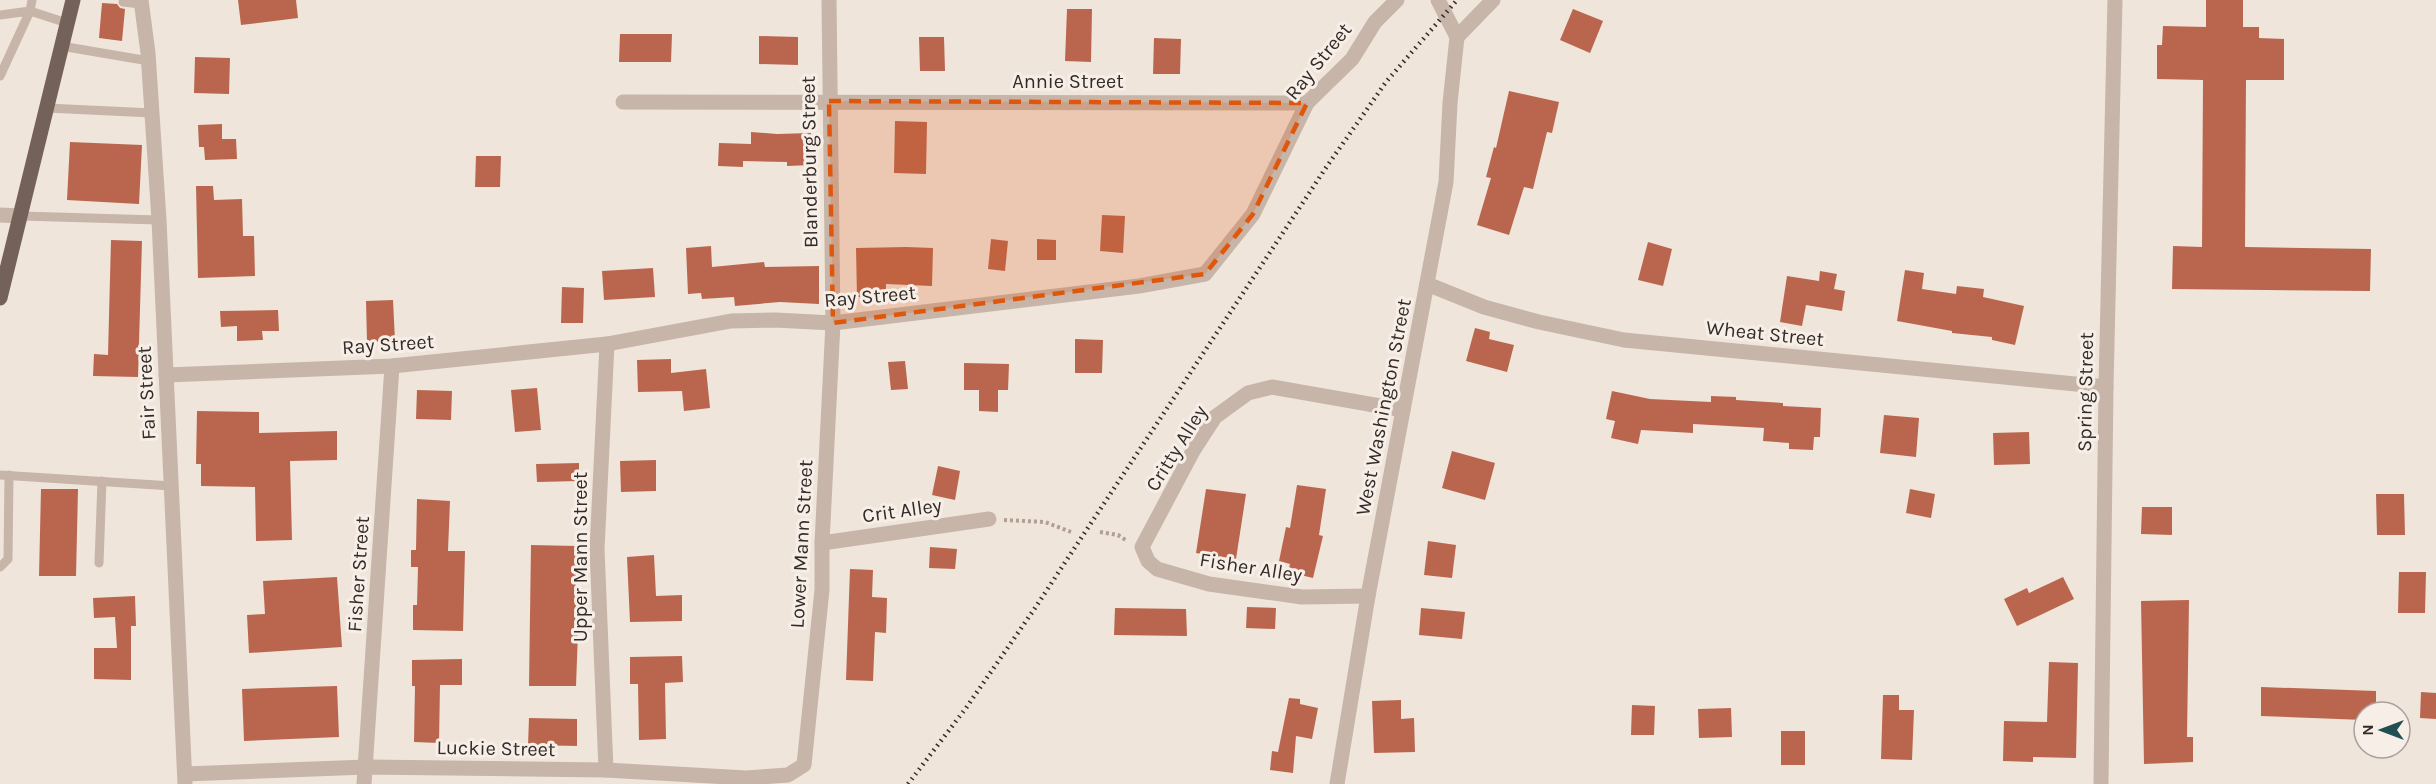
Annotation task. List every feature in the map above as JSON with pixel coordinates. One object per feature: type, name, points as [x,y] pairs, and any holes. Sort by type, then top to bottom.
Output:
[{"type":"main road","points":[[0,298],[73,0]]},
{"type":"street","name":"Blanderburg Street","points":[[829,0],[833,323]]},
{"type":"street","name":"Ray Street","points":[[166,375],[392,366],[607,344],[731,321],[775,320],[833,323],[1139,286],[1205,274],[1252,214],[1307,103],[1352,59],[1375,22],[1397,0]]},
{"type":"street","points":[[1438,0],[1457,37],[1493,0]]},
{"type":"street","name":"Spring Street","points":[[2102,784],[2106,387],[2115,0]]},
{"type":"street","name":"Fair Street","points":[[141,2],[149,61],[159,220],[185,779]]},
{"type":"street","name":"West Washington Street","points":[[1337,784],[1368,596],[1446,182],[1450,103],[1457,37]]},
{"type":"street","name":"Annie Street","points":[[623,102],[1307,103]]},
{"type":"street","points":[[0,215],[21,216]]},
{"type":"street","name":"Wheat Street","points":[[1428,284],[1484,307],[1624,340],[2106,387]]},
{"type":"street","name":"Lower Mann Street","points":[[804,765],[822,590],[822,543],[833,323]]},
{"type":"street","name":"Upper Mann Street","points":[[606,770],[597,549],[607,344]]},
{"type":"street","name":"Fisher Street","points":[[364,784],[367,767],[392,366]]},
{"type":"street","name":"Critty Alley","points":[[1142,547],[1193,451],[1215,417],[1248,393],[1272,387],[1403,410]]},
{"type":"street","name":"Crit Alley","points":[[822,543],[989,519]]},
{"type":"street","name":"Fisher Alley","points":[[1142,547],[1148,561],[1157,569],[1209,584],[1302,597],[1368,596]]},
{"type":"street","name":"Luckie Street","points":[[185,779],[367,767],[606,770],[746,778],[788,775],[804,765]]},
{"type":"lane","points":[[0,76],[30,11],[32,0]]},
{"type":"lane","points":[[123,2],[141,2]]},
{"type":"lane","points":[[0,15],[30,11],[67,23]]},
{"type":"lane","points":[[62,46],[149,61]]},
{"type":"lane","points":[[47,108],[152,113]]},
{"type":"lane","points":[[21,216],[159,220]]},
{"type":"lane","points":[[0,567],[8,559],[4,549],[4,475],[172,486]]},
{"type":"lane","points":[[99,563],[102,481]]},
{"type":"path","points":[[989,519],[1045,522],[1071,532]]},
{"type":"path","points":[[1100,532],[1118,535],[1129,543],[1142,547]]},
{"type":"highlighted area","points":[[829,101],[1307,103],[1253,214],[1205,274],[833,323]]},
{"type":"building","points":[[238,0],[296,0],[298,18],[241,25]]},
{"type":"building","points":[[2206,0],[2243,0],[2243,27],[2259,27],[2259,38],[2284,39],[2284,80],[2246,80],[2245,247],[2371,249],[2370,291],[2172,289],[2173,246],[2202,247],[2203,80],[2157,79],[2157,45],[2162,45],[2163,26],[2206,27]]},
{"type":"building","points":[[102,3],[117,4],[120,8],[125,9],[122,41],[99,38]]},
{"type":"building","points":[[1067,9],[1092,9],[1091,62],[1065,61]]},
{"type":"building","points":[[1573,9],[1603,21],[1590,53],[1560,40]]},
{"type":"building","points":[[620,34],[672,34],[671,62],[619,62]]},
{"type":"building","points":[[759,36],[798,37],[798,65],[759,64]]},
{"type":"building","points":[[919,37],[944,37],[945,71],[920,71]]},
{"type":"building","points":[[1154,38],[1181,39],[1180,74],[1153,74]]},
{"type":"building","points":[[195,57],[230,58],[229,94],[194,93]]},
{"type":"building","points":[[1509,91],[1559,102],[1552,133],[1547,132],[1533,189],[1524,187],[1509,235],[1477,225],[1491,178],[1486,177],[1494,147],[1496,148]]},
{"type":"building","points":[[895,121],[927,122],[926,174],[894,173]]},
{"type":"building","points":[[222,124],[222,139],[236,139],[237,159],[205,160],[204,147],[199,147],[198,125]]},
{"type":"building","points":[[751,132],[811,133],[812,165],[787,166],[787,162],[743,161],[743,167],[718,166],[719,143],[751,144]]},
{"type":"building","points":[[70,142],[142,145],[139,204],[67,200]]},
{"type":"building","points":[[476,156],[501,156],[500,187],[475,187]]},
{"type":"building","points":[[196,186],[213,186],[214,200],[242,199],[243,236],[254,236],[255,276],[198,278]]},
{"type":"building","points":[[1102,215],[1125,216],[1123,253],[1100,251]]},
{"type":"building","points":[[991,239],[1008,241],[1005,271],[988,269]]},
{"type":"building","points":[[1037,239],[1056,240],[1056,260],[1037,260]]},
{"type":"building","points":[[111,240],[142,241],[138,377],[93,376],[94,354],[108,355]]},
{"type":"building","points":[[1648,242],[1672,249],[1663,286],[1638,280]]},
{"type":"building","points":[[711,246],[712,267],[764,262],[765,267],[819,266],[819,304],[780,302],[735,306],[734,297],[702,299],[701,293],[688,294],[686,248]]},
{"type":"building","points":[[856,248],[933,248],[932,286],[886,284],[886,296],[857,297]]},
{"type":"building","points":[[653,268],[655,297],[604,300],[602,271]]},
{"type":"building","points":[[1905,270],[1924,273],[1922,289],[1956,294],[1957,286],[1984,289],[1983,297],[2024,306],[2015,345],[1992,340],[1992,337],[1952,333],[1952,331],[1897,321]]},
{"type":"building","points":[[1820,271],[1837,274],[1834,289],[1845,291],[1842,311],[1806,305],[1802,326],[1780,322],[1787,276],[1819,281]]},
{"type":"building","points":[[562,287],[584,288],[583,323],[561,323]]},
{"type":"building","points":[[393,300],[395,341],[367,342],[366,301]]},
{"type":"building","points":[[278,310],[279,331],[262,331],[263,340],[237,341],[237,326],[221,327],[220,311]]},
{"type":"building","points":[[1475,328],[1490,332],[1489,339],[1514,345],[1507,372],[1466,361]]},
{"type":"building","points":[[1075,339],[1103,340],[1102,373],[1075,373]]},
{"type":"building","points":[[671,359],[671,373],[706,369],[710,408],[684,411],[682,391],[638,392],[637,360]]},
{"type":"building","points":[[905,361],[908,389],[891,390],[888,362]]},
{"type":"building","points":[[964,363],[1009,364],[1008,390],[998,390],[998,412],[979,411],[979,390],[964,390]]},
{"type":"building","points":[[537,388],[541,430],[515,432],[511,390]]},
{"type":"building","points":[[417,390],[452,391],[451,420],[416,419]]},
{"type":"building","points":[[1612,391],[1650,399],[1711,402],[1711,396],[1736,397],[1736,400],[1821,408],[1820,437],[1814,437],[1813,450],[1789,449],[1789,443],[1763,441],[1764,428],[1693,424],[1693,433],[1641,430],[1638,444],[1611,438],[1615,421],[1606,419]]},
{"type":"building","points":[[197,411],[259,412],[259,433],[337,431],[337,460],[290,461],[292,540],[256,541],[255,487],[201,486],[201,464],[196,464]]},
{"type":"building","points":[[1884,415],[1919,418],[1916,457],[1880,453]]},
{"type":"building","points":[[2029,432],[2030,464],[1994,465],[1993,433]]},
{"type":"building","points":[[1452,451],[1495,463],[1485,500],[1442,488]]},
{"type":"building","points":[[656,460],[656,491],[621,492],[620,461]]},
{"type":"building","points":[[579,463],[579,481],[537,482],[536,464]]},
{"type":"building","points":[[938,466],[960,471],[955,500],[932,495]]},
{"type":"building","points":[[1297,485],[1326,489],[1319,535],[1323,536],[1313,578],[1288,572],[1290,564],[1279,561],[1286,527],[1290,528]]},
{"type":"building","points":[[41,489],[78,489],[76,576],[39,576]]},
{"type":"building","points":[[1206,489],[1246,494],[1236,559],[1196,553]]},
{"type":"building","points":[[1910,489],[1935,494],[1931,518],[1906,513]]},
{"type":"building","points":[[2376,494],[2404,494],[2405,535],[2377,535]]},
{"type":"building","points":[[417,499],[450,501],[448,551],[465,551],[463,631],[413,630],[413,605],[417,605],[418,567],[411,567],[411,550],[416,550]]},
{"type":"building","points":[[2142,507],[2172,507],[2172,535],[2141,534]]},
{"type":"building","points":[[1428,541],[1456,545],[1452,578],[1424,575]]},
{"type":"building","points":[[531,545],[577,546],[575,605],[579,605],[576,686],[529,686]]},
{"type":"building","points":[[930,547],[957,549],[955,569],[929,568]]},
{"type":"building","points":[[654,555],[656,596],[682,595],[682,621],[630,622],[627,557]]},
{"type":"building","points":[[850,569],[873,570],[872,597],[887,598],[886,633],[875,632],[873,681],[846,680]]},
{"type":"building","points":[[2399,572],[2426,572],[2425,613],[2398,613]]},
{"type":"building","points":[[337,577],[342,647],[249,653],[247,615],[265,614],[263,581]]},
{"type":"building","points":[[2063,577],[2074,599],[2017,626],[2004,599],[2027,588],[2029,593]]},
{"type":"building","points":[[135,596],[136,626],[131,626],[131,680],[94,679],[94,648],[117,648],[115,617],[94,618],[93,598]]},
{"type":"building","points":[[2189,600],[2187,737],[2193,737],[2193,762],[2144,764],[2141,601]]},
{"type":"building","points":[[1247,607],[1276,608],[1275,629],[1246,628]]},
{"type":"building","points":[[1115,608],[1186,609],[1187,636],[1114,635]]},
{"type":"building","points":[[1421,608],[1465,612],[1462,639],[1419,635]]},
{"type":"building","points":[[682,656],[683,682],[665,683],[666,739],[639,740],[638,684],[630,684],[630,657]]},
{"type":"building","points":[[462,659],[462,685],[440,685],[439,743],[414,742],[415,686],[412,686],[412,660]]},
{"type":"building","points":[[2049,662],[2078,663],[2076,758],[2033,757],[2033,762],[2003,761],[2004,721],[2047,722]]},
{"type":"building","points":[[337,686],[339,737],[244,741],[242,689]]},
{"type":"building","points":[[2261,687],[2376,691],[2376,700],[2352,700],[2352,720],[2261,716]]},
{"type":"building","points":[[2421,692],[2436,693],[2436,719],[2420,718]]},
{"type":"building","points":[[1883,695],[1899,695],[1899,710],[1914,710],[1912,760],[1881,759]]},
{"type":"building","points":[[1289,698],[1300,699],[1300,704],[1318,708],[1312,739],[1296,736],[1293,773],[1270,770],[1272,751],[1278,752]]},
{"type":"building","points":[[1401,700],[1401,719],[1414,718],[1415,752],[1374,753],[1372,701]]},
{"type":"building","points":[[1632,705],[1655,706],[1654,735],[1631,735]]},
{"type":"building","points":[[1731,708],[1732,737],[1699,738],[1698,709]]},
{"type":"building","points":[[529,718],[577,719],[577,746],[528,745]]},
{"type":"building","points":[[1781,731],[1805,731],[1805,765],[1781,765]]},
{"type":"railway","points":[[908,784],[966,708],[1033,611],[1325,169],[1386,82],[1457,0]]}]
